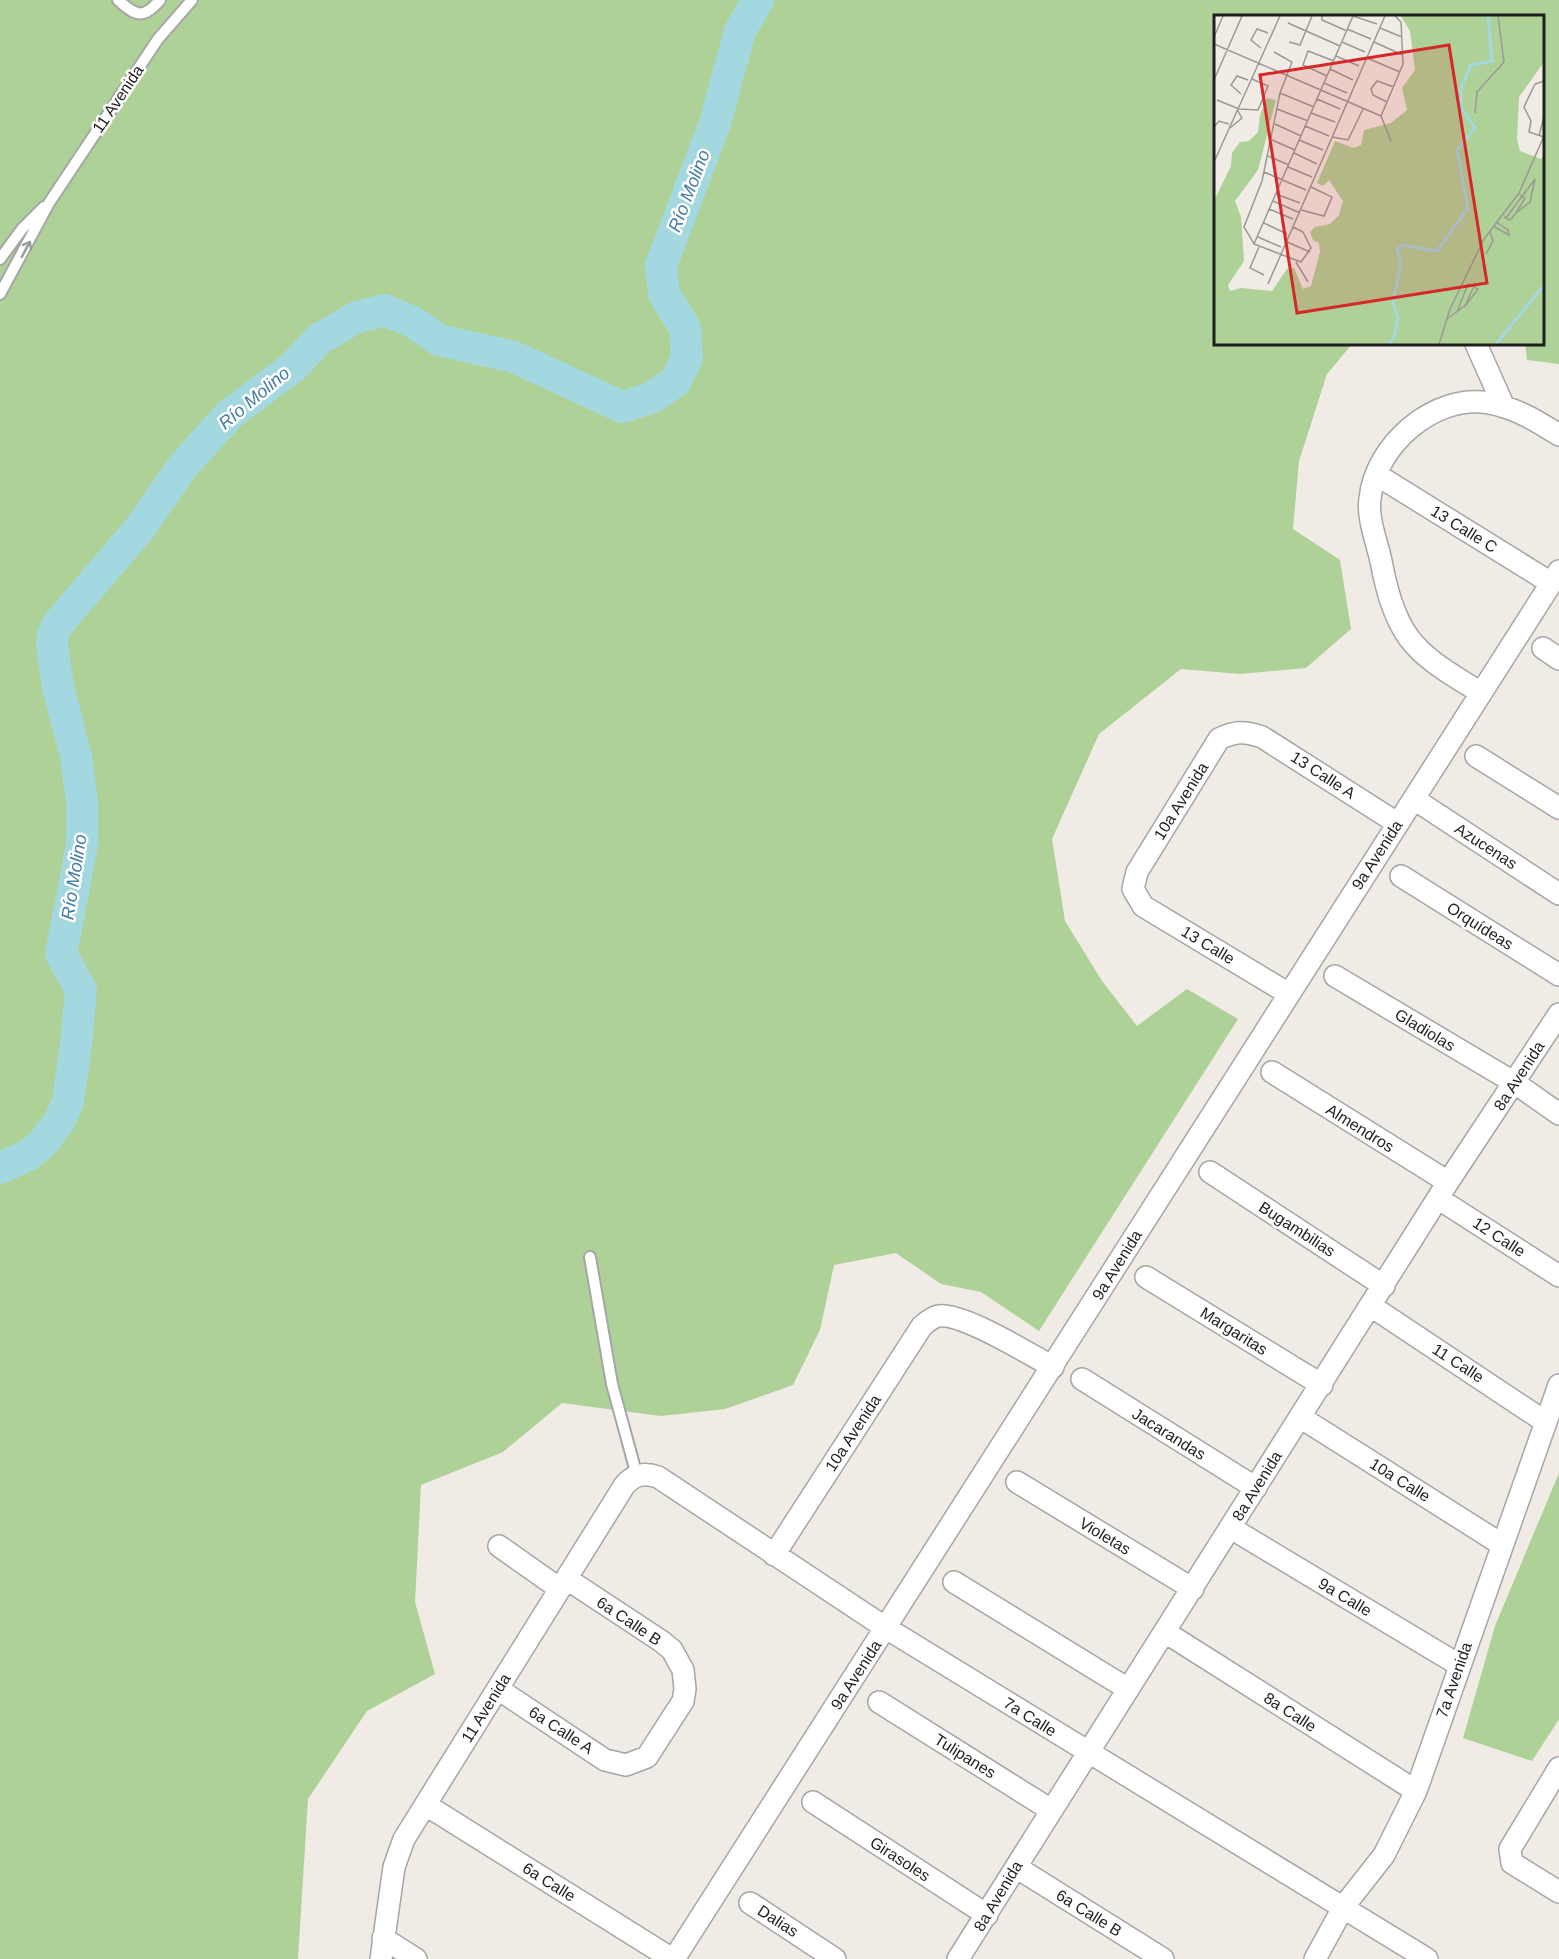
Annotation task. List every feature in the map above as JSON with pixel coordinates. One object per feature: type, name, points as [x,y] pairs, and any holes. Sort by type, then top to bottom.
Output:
[{"type":"street","points":[[1476,345],[1504,406]]},
{"type":"street","points":[[1481,693],[1423,655],[1400,622],[1384,580],[1369,500],[1377,475],[1393,444],[1405,433],[1448,405],[1462,402],[1504,406],[1533,418],[1559,435]]},
{"type":"street","name":"13 Calle C","points":[[1377,475],[1555,577]]},
{"type":"street","name":"9a Avenida","points":[[673,1959],[1053,1367],[1397,822],[1414,799],[1555,577]]},
{"type":"street","name":"13 Calle A","points":[[1246,732],[1277,745],[1397,822]]},
{"type":"street","name":"10a Avenida","points":[[1133,889],[1137,872],[1219,739],[1232,733],[1246,732]]},
{"type":"street","points":[[1476,756],[1559,808]]},
{"type":"street","name":"Azucenas","points":[[1414,799],[1559,894]]},
{"type":"street","name":"Orquídeas","points":[[1401,876],[1559,975]]},
{"type":"street","name":"13 Calle","points":[[1133,889],[1143,906],[1289,994]]},
{"type":"street","name":"Gladiolas","points":[[1335,976],[1515,1083]]},
{"type":"street","name":"8a Avenida","points":[[958,1959],[1443,1190],[1559,1014]]},
{"type":"street","name":"Almendros","points":[[1272,1072],[1443,1190]]},
{"type":"street","points":[[1515,1083],[1559,1114]]},
{"type":"street","name":"Bugambilias","points":[[1210,1172],[1384,1286]]},
{"type":"street","name":"12 Calle","points":[[1443,1190],[1559,1276]]},
{"type":"street","name":"Margaritas","points":[[1146,1277],[1322,1385]]},
{"type":"street","name":"11 Calle","points":[[1371,1306],[1544,1420]]},
{"type":"street","name":"10a Avenida","points":[[774,1555],[922,1326],[938,1316],[961,1318],[1053,1367]]},
{"type":"street","name":"Jacarandas","points":[[1082,1379],[1256,1488]]},
{"type":"street","name":"7a Avenida","points":[[1315,1959],[1344,1906],[1384,1855],[1416,1791],[1544,1420],[1559,1385]]},
{"type":"street","name":"10a Calle","points":[[1300,1417],[1501,1544]]},
{"type":"street","name":"7a Calle","points":[[637,1476],[648,1474],[658,1477],[886,1628],[1344,1906],[1427,1959]]},
{"type":"street","name":"11 Avenida","points":[[382,1949],[394,1867],[404,1839],[624,1486],[637,1476]]},
{"type":"street","name":"Violetas","points":[[1017,1482],[1193,1589]]},
{"type":"street","name":"9a Calle","points":[[1231,1528],[1459,1665]]},
{"type":"street","name":"6a Calle B","points":[[499,1546],[661,1641],[672,1650],[683,1670],[683,1701],[647,1757],[626,1765]]},
{"type":"street","points":[[954,1581],[1128,1689]]},
{"type":"street","name":"8a Calle","points":[[1165,1632],[1416,1791]]},
{"type":"street","name":"6a Calle A","points":[[498,1689],[605,1760],[626,1765]]},
{"type":"street","name":"Tulipanes","points":[[879,1702],[1051,1810]]},
{"type":"street","points":[[1559,1768],[1510,1849],[1512,1863],[1559,1892]]},
{"type":"street","name":"Girasoles","points":[[813,1802],[987,1916]]},
{"type":"street","name":"6a Calle","points":[[426,1805],[673,1959]]},
{"type":"street","name":"6a Calle B","points":[[1016,1867],[1163,1959]]},
{"type":"street","name":"Dalias","points":[[750,1903],[835,1959]]},
{"type":"street","points":[[382,1949],[416,1959]]},
{"type":"lane","points":[[118,0],[131,11],[141,15],[150,12],[160,0]]},
{"type":"lane","name":"11 Avenida","points":[[0,294],[49,203],[158,39],[192,0]]},
{"type":"lane","name":"11 Avenida","points":[[0,259],[22,229],[49,203]]},
{"type":"lane","points":[[590,1257],[612,1384],[637,1476]]},
{"type":"green space","points":[[0,0],[1559,0],[1559,364],[1527,360],[1525,345],[1544,345],[1544,15],[1214,15],[1214,345],[1351,345],[1327,374],[1299,461],[1293,529],[1340,560],[1351,629],[1306,668],[1240,674],[1181,669],[1099,734],[1052,839],[1065,921],[1102,981],[1137,1026],[1187,989],[1238,1019],[1039,1331],[981,1292],[941,1284],[896,1253],[834,1265],[820,1330],[793,1385],[725,1409],[661,1416],[562,1403],[503,1452],[421,1485],[415,1602],[435,1674],[367,1711],[308,1799],[298,1959],[0,1959]]},
{"type":"green space","points":[[1559,1473],[1559,1719],[1532,1761],[1463,1738],[1495,1626]]},
{"type":"waterway","name":"Río Molino","points":[[0,1168],[27,1156],[41,1145],[59,1122],[68,1102],[76,1043],[81,990],[61,954],[82,845],[82,801],[76,756],[58,687],[52,644],[53,634],[58,624],[140,528],[183,466],[230,414],[293,367],[319,339],[355,318],[384,310],[413,322],[439,340],[514,357],[622,407],[651,398],[675,382],[687,358],[685,328],[664,294],[661,266],[715,123],[740,31],[758,0]]}]
